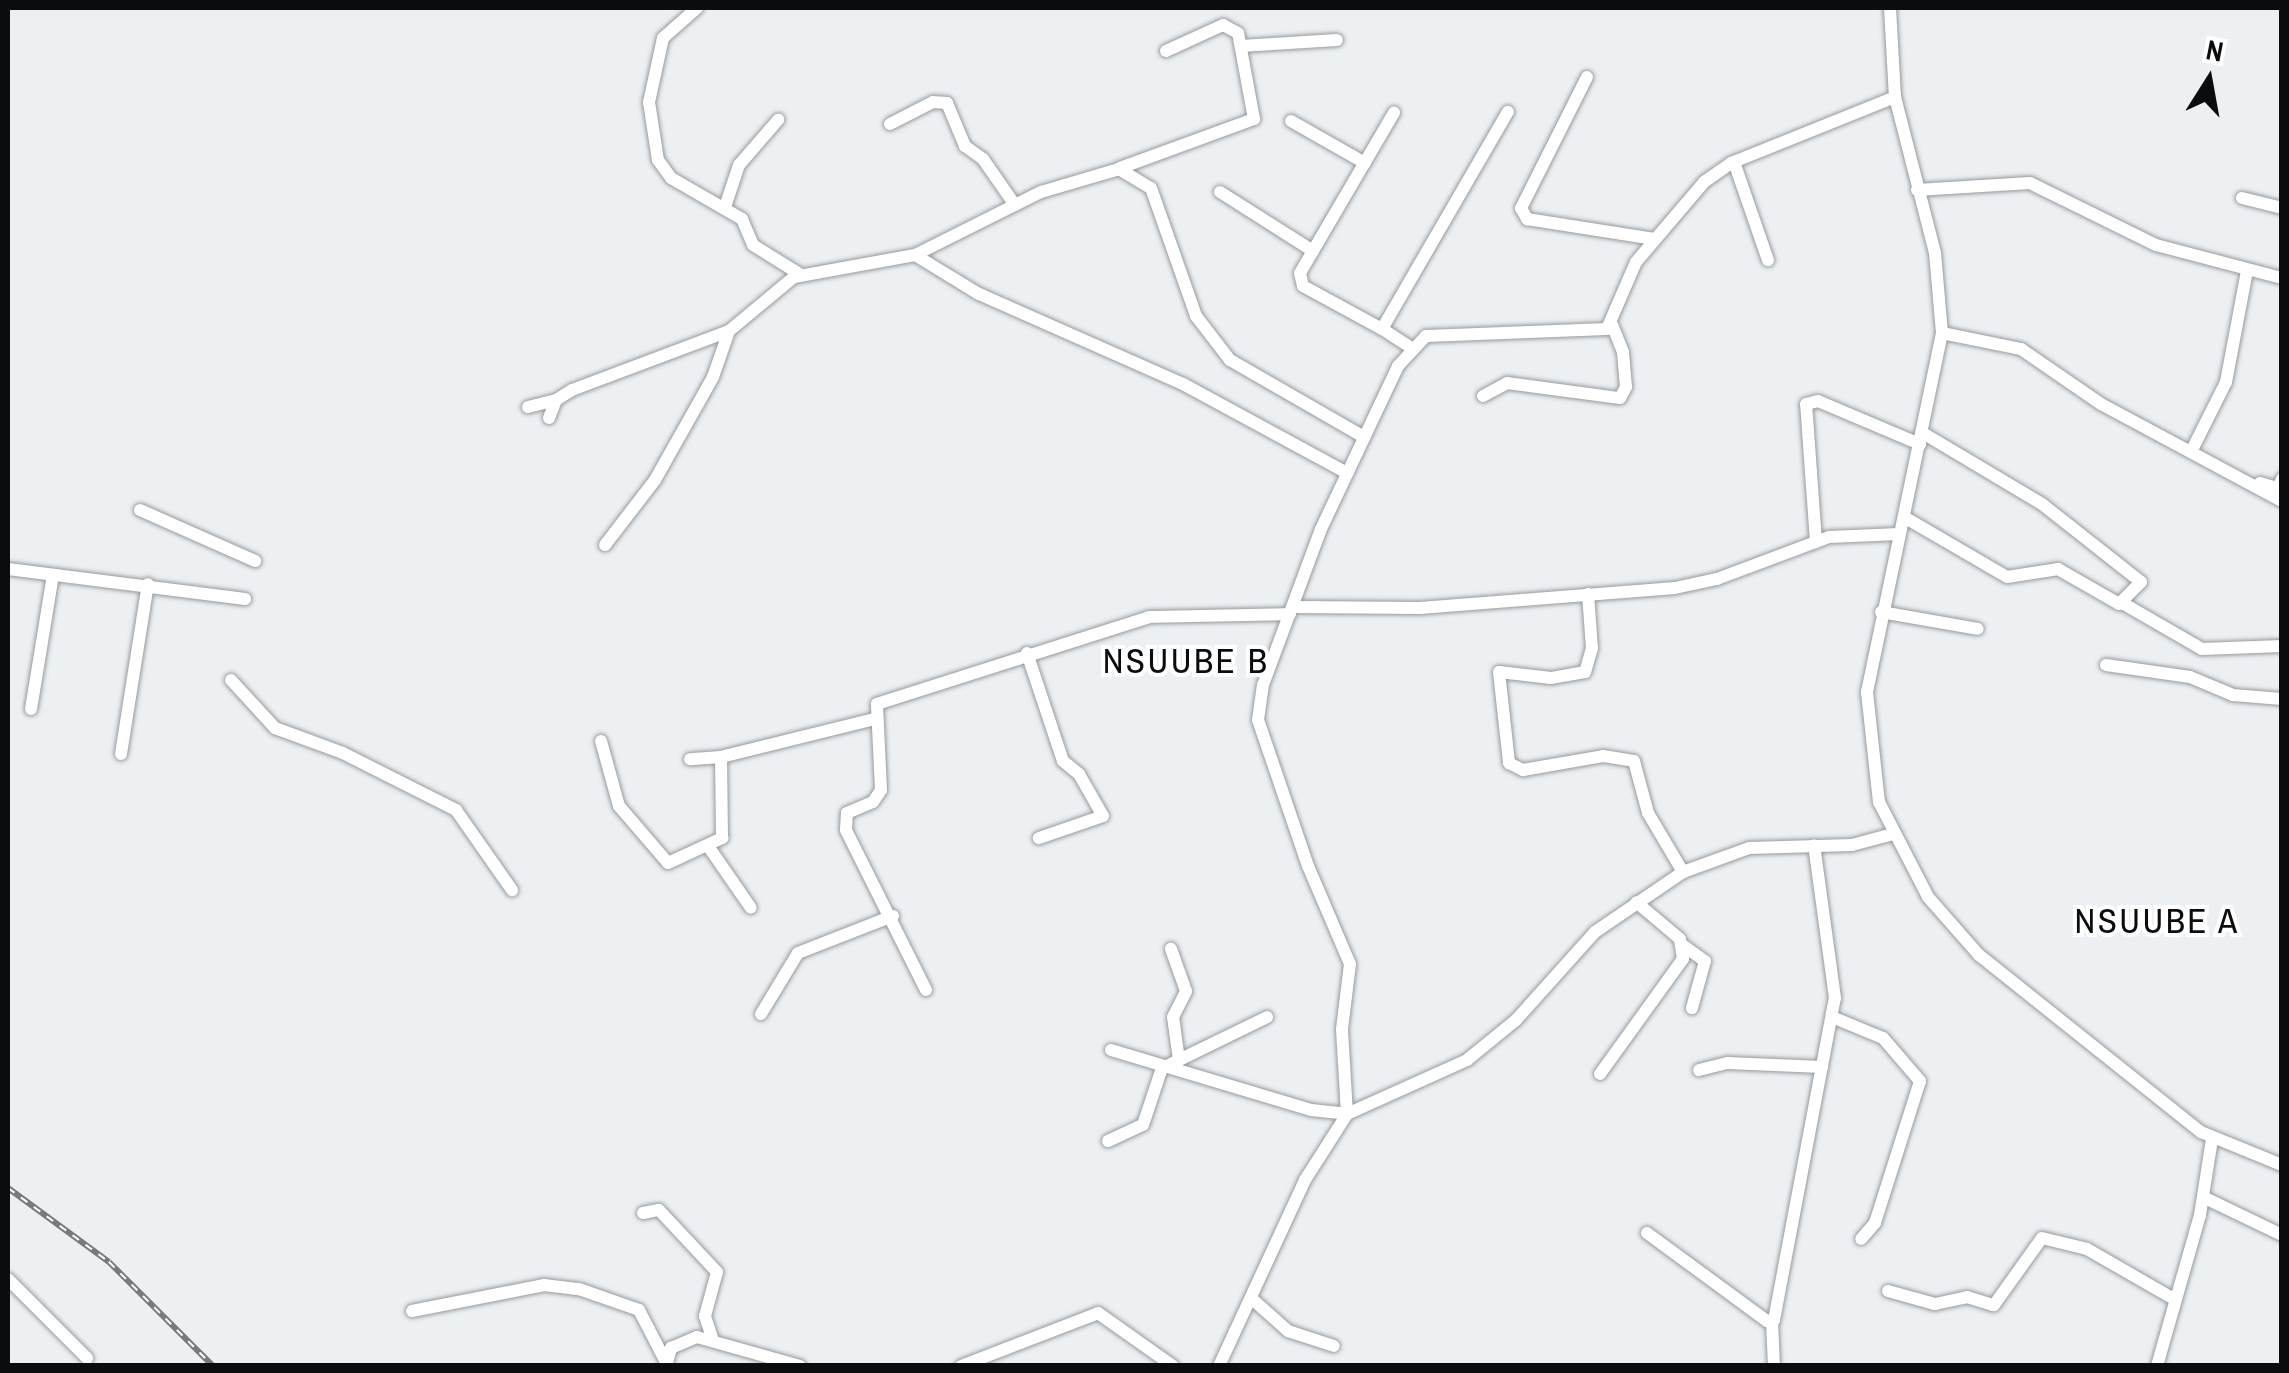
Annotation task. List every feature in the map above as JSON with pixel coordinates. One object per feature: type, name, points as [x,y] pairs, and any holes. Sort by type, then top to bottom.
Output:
[{"type":"street","points":[[697,8],[663,38],[651,121],[665,173],[725,207],[750,229],[753,245],[801,275],[836,274],[915,254],[1015,205],[1254,119],[1238,33],[1223,26],[1166,51]]},
{"type":"street","points":[[1220,8],[1223,26]]},
{"type":"street","points":[[1890,8],[1894,97],[1935,253],[1942,332],[1867,692],[1868,746],[1879,802],[1928,897],[1978,955],[2212,1139],[2282,1165]]},
{"type":"street","points":[[1241,46],[1337,40]]},
{"type":"street","points":[[1587,77],[1521,208],[1527,219],[1654,239]]},
{"type":"street","points":[[1482,396],[1507,383],[1620,398],[1626,387],[1623,352],[1612,325],[1627,275],[1692,193],[1734,162],[1894,97]]},
{"type":"street","points":[[890,124],[933,102],[947,103],[964,146],[983,159],[1015,205]]},
{"type":"street","points":[[1394,112],[1300,273],[1303,286],[1410,347]]},
{"type":"street","points":[[1382,330],[1508,112]]},
{"type":"street","points":[[725,207],[740,165],[778,120]]},
{"type":"street","points":[[1291,122],[1365,163]]},
{"type":"street","points":[[1734,162],[1768,260]]},
{"type":"street","points":[[1118,168],[1151,188],[1196,316],[1230,360],[1364,438]]},
{"type":"street","points":[[1917,190],[2030,183],[2156,245],[2282,278]]},
{"type":"street","points":[[1220,192],[1313,252]]},
{"type":"street","points":[[2242,198],[2282,208]]},
{"type":"street","points":[[915,254],[979,294],[1183,384],[1347,474]]},
{"type":"street","points":[[2190,452],[2226,382],[2247,270]]},
{"type":"street","points":[[528,407],[556,400],[729,330],[801,275]]},
{"type":"street","points":[[1348,1114],[1342,1030],[1350,964],[1308,866],[1258,720],[1263,685],[1347,474],[1410,347],[1441,333],[1572,334],[1612,325]]},
{"type":"street","points":[[605,545],[655,480],[713,377],[729,330]]},
{"type":"street","points":[[1942,332],[2021,349],[2101,404],[2282,501]]},
{"type":"street","points":[[548,418],[556,400]]},
{"type":"street","points":[[1816,542],[1806,404],[1818,401],[1921,439],[2042,504],[2140,577],[2124,604]]},
{"type":"street","points":[[2234,474],[2278,488],[2282,479]]},
{"type":"street","points":[[140,510],[255,562]]},
{"type":"street","points":[[1904,517],[2000,575],[2058,569],[2202,648],[2282,646]]},
{"type":"street","points":[[926,990],[845,820],[881,790],[874,718],[880,702],[1027,653],[1160,615],[1420,608],[1696,584],[1816,542],[1899,534]]},
{"type":"street","points":[[8,569],[246,598]]},
{"type":"street","points":[[31,709],[53,575]]},
{"type":"street","points":[[121,754],[148,584]]},
{"type":"street","points":[[1588,594],[1592,648],[1585,672],[1551,678],[1505,670],[1497,677],[1509,763],[1523,770],[1602,756],[1634,760],[1648,814],[1683,872]]},
{"type":"street","points":[[1881,612],[1978,629]]},
{"type":"street","points":[[1027,653],[1062,761],[1079,774],[1103,816],[1039,838]]},
{"type":"street","points":[[2106,665],[2190,676],[2233,694],[2282,699]]},
{"type":"street","points":[[231,680],[274,728],[343,753],[456,810],[512,890]]},
{"type":"street","points":[[690,758],[721,757],[874,718]]},
{"type":"street","points":[[602,742],[618,806],[668,863],[722,838],[721,757]]},
{"type":"street","points":[[1219,1366],[1305,1180],[1348,1114],[1467,1060],[1516,1020],[1594,932],[1683,872],[1749,848],[1862,844],[1894,834]]},
{"type":"street","points":[[1774,1366],[1772,1321],[1836,988],[1814,845]]},
{"type":"street","points":[[708,846],[751,908]]},
{"type":"street","points":[[1636,902],[1704,961],[1692,1008]]},
{"type":"street","points":[[760,1014],[798,954],[893,916]]},
{"type":"street","points":[[1600,1074],[1679,967],[1684,946]]},
{"type":"street","points":[[1171,949],[1186,991],[1173,1017],[1179,1060]]},
{"type":"street","points":[[1108,1141],[1142,1125],[1161,1068],[1267,1017]]},
{"type":"street","points":[[1832,1017],[1883,1038],[1920,1081],[1875,1223],[1861,1239]]},
{"type":"street","points":[[1111,1050],[1161,1068],[1348,1114]]},
{"type":"street","points":[[1699,1070],[1728,1064],[1822,1067]]},
{"type":"street","points":[[2156,1366],[2203,1197],[2212,1139]]},
{"type":"street","points":[[2203,1197],[2282,1235]]},
{"type":"street","points":[[643,1213],[659,1210],[717,1272],[705,1316],[712,1338]]},
{"type":"street","points":[[1647,1233],[1772,1321]]},
{"type":"street","points":[[1888,1291],[1935,1304],[1967,1296],[1994,1305],[2042,1238],[2087,1249],[2174,1299]]},
{"type":"street","points":[[8,1279],[87,1358]]},
{"type":"street","points":[[412,1311],[544,1286],[579,1289],[638,1310],[667,1365]]},
{"type":"street","points":[[1251,1298],[1288,1332],[1334,1346]]},
{"type":"street","points":[[961,1366],[1073,1317],[1098,1313],[1173,1366]]},
{"type":"street","points":[[667,1365],[677,1344],[712,1338],[800,1366]]},
{"type":"railway","points":[[8,1188],[109,1262],[213,1366]]},
{"type":"district","name":"NSUUBE B","points":[[1186,661]]},
{"type":"district","name":"NSUUBE A","points":[[2157,921]]}]
